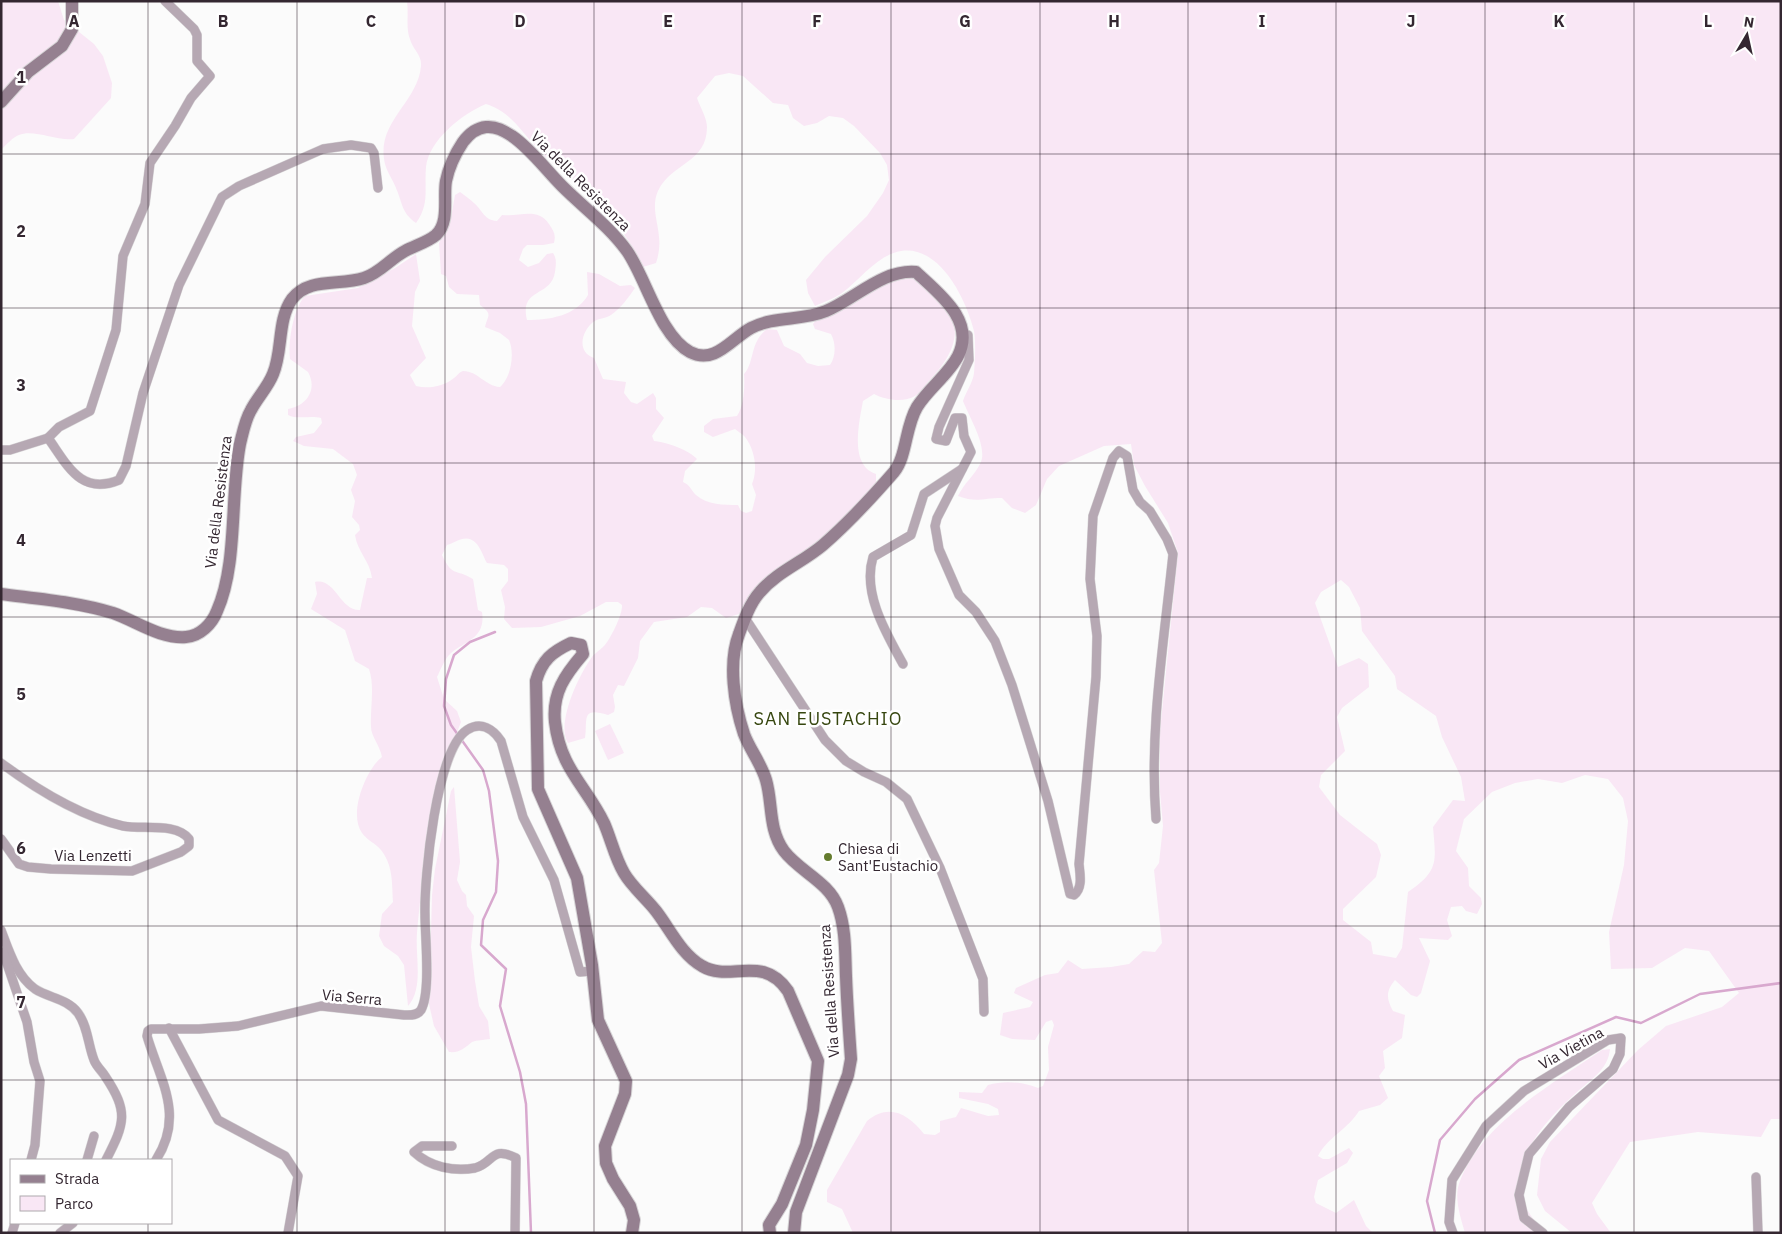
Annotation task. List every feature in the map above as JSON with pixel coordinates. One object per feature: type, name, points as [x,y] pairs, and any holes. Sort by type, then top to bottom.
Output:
[{"type":"street","points":[[1,102],[28,72],[62,46],[72,29],[72,1]]},
{"type":"street","points":[[1,450],[10,450],[48,438],[59,427],[90,411],[116,330],[123,256],[145,204],[150,162],[175,126],[190,98],[210,76],[197,61],[197,35],[194,29],[164,1]]},
{"type":"street","name":"Via della Resistenza","points":[[1,594],[77,604],[114,614],[163,634],[183,638],[193,636],[208,626],[217,613],[224,588],[239,449],[245,423],[274,373],[289,303],[300,290],[310,285],[348,282],[367,277],[401,253],[435,236],[444,219],[446,182],[453,158],[467,136],[476,130],[488,127],[497,128],[515,138],[565,189],[604,224],[628,252],[662,319],[679,344],[690,352],[704,356],[716,354],[750,328],[777,320],[807,317],[823,312],[882,279],[909,271],[916,272],[954,308],[961,327],[962,341],[958,356],[916,408],[910,422],[903,454],[896,470],[822,545],[771,582],[758,594],[745,618],[734,648],[733,675],[744,734],[767,781],[774,834],[784,851],[797,865],[829,891],[838,905],[844,929],[850,1059],[848,1075],[796,1212],[794,1233]]},
{"type":"street","points":[[48,438],[76,477],[89,483],[108,485],[119,480],[126,466],[143,393],[179,285],[222,196],[239,186],[323,149],[351,145],[370,148],[374,154],[378,188]]},
{"type":"street","points":[[961,327],[968,329],[969,360],[939,427],[936,439],[946,442],[955,418],[962,418],[964,436],[971,452],[937,518],[935,526],[939,549],[959,595],[976,612],[995,640],[1012,685],[1048,801],[1070,894],[1074,895],[1080,886],[1079,864],[1096,676],[1097,636],[1090,579],[1093,516],[1113,458],[1119,451],[1127,456],[1133,490],[1140,502],[1150,511],[1167,539],[1173,554],[1154,735],[1153,781],[1156,819]]},
{"type":"street","points":[[903,664],[884,630],[870,582],[870,567],[873,557],[910,535],[924,494],[964,468]]},
{"type":"street","points":[[745,618],[825,740],[846,761],[886,782],[908,799],[940,868],[983,979],[985,992],[984,1012]]},
{"type":"street","name":"Via della Resistenza","points":[[632,1233],[634,1220],[630,1206],[612,1179],[606,1163],[605,1146],[626,1094],[626,1081],[598,1020],[593,971],[577,878],[538,789],[536,768],[536,681],[540,666],[546,658],[571,643],[581,645],[583,654],[563,679],[557,692],[555,722],[570,772],[603,822],[624,873],[656,911],[689,957],[712,970],[752,970],[768,973],[782,982],[788,991],[818,1061],[813,1110],[806,1145],[782,1204],[770,1225],[770,1233]]},
{"type":"street","name":"Via Serra","points":[[157,1159],[165,1147],[168,1133],[169,1104],[167,1089],[147,1036],[148,1031],[151,1029],[199,1029],[238,1026],[321,1006],[404,1015],[415,1015],[420,1010],[426,981],[425,884],[438,799],[455,743],[466,731],[477,726],[487,727],[494,732],[501,742],[523,817],[554,880],[580,972],[593,971]]},
{"type":"street","name":"Via Lenzetti","points":[[1,763],[47,793],[106,821],[125,826],[176,831],[185,834],[189,839],[189,846],[181,852],[132,871],[28,867],[13,858],[1,839]]},
{"type":"street","points":[[1,930],[12,959],[22,976],[36,989],[63,1000],[78,1013],[86,1029],[94,1062],[105,1076],[120,1103],[124,1119],[106,1159]]},
{"type":"street","points":[[1,945],[27,1022],[34,1062],[40,1081],[35,1145],[31,1159]]},
{"type":"street","points":[[169,1028],[218,1120],[285,1156],[298,1176],[288,1233]]},
{"type":"street","name":"Via Vietina","points":[[1453,1233],[1449,1222],[1452,1180],[1486,1126],[1524,1092],[1608,1040],[1621,1038],[1620,1054],[1613,1070],[1569,1107],[1529,1154],[1519,1195],[1524,1218],[1543,1233]]},
{"type":"street","points":[[87,1159],[94,1136]]},
{"type":"street","points":[[452,1146],[422,1146],[414,1152],[425,1162],[453,1169],[477,1167],[495,1154],[506,1153],[516,1158],[515,1233]]},
{"type":"street","points":[[1756,1177],[1758,1233]]},
{"type":"street","points":[[60,1233],[72,1224]]},
{"type":"green space","points":[[1,1],[58,1],[64,20],[94,44],[103,56],[112,83],[111,98],[74,139],[31,133],[14,137],[1,150]]},
{"type":"green space","points":[[407,1],[1781,1],[1781,1119],[1771,1119],[1761,1137],[1698,1132],[1630,1142],[1592,1203],[1597,1214],[1611,1233],[1572,1233],[1545,1211],[1537,1195],[1541,1159],[1550,1142],[1638,1050],[1666,1026],[1722,1007],[1739,993],[1709,951],[1685,948],[1652,968],[1611,969],[1609,932],[1624,865],[1628,821],[1623,798],[1608,779],[1585,775],[1562,783],[1538,779],[1515,783],[1492,792],[1464,819],[1456,851],[1468,868],[1469,886],[1481,898],[1482,904],[1477,914],[1466,911],[1462,906],[1451,907],[1447,920],[1452,936],[1448,940],[1419,938],[1430,961],[1421,993],[1417,997],[1411,995],[1395,980],[1388,995],[1393,1011],[1405,1015],[1402,1038],[1383,1051],[1385,1068],[1379,1076],[1388,1098],[1380,1105],[1359,1111],[1327,1143],[1318,1156],[1323,1159],[1329,1159],[1349,1148],[1353,1153],[1347,1163],[1318,1180],[1314,1197],[1316,1203],[1336,1213],[1354,1200],[1366,1226],[1373,1233],[853,1233],[842,1209],[827,1202],[827,1190],[867,1121],[883,1112],[897,1113],[911,1121],[924,1134],[935,1135],[940,1132],[940,1121],[956,1117],[961,1108],[988,1116],[999,1115],[998,1109],[988,1104],[959,1098],[959,1092],[982,1093],[988,1085],[1007,1082],[1026,1084],[1038,1088],[1043,1086],[1049,1070],[1048,1047],[1054,1025],[1052,1020],[1046,1022],[1035,1040],[1012,1039],[1000,1035],[1003,1013],[1030,1007],[1033,1002],[1014,993],[1016,988],[1045,975],[1058,973],[1068,960],[1082,969],[1129,964],[1143,951],[1155,952],[1162,943],[1154,870],[1159,863],[1163,826],[1160,792],[1160,731],[1178,553],[1168,523],[1134,465],[1131,444],[1104,446],[1059,466],[1047,479],[1036,505],[1025,513],[1012,508],[1002,498],[975,500],[958,496],[978,468],[982,457],[982,450],[977,432],[963,401],[973,376],[975,341],[970,318],[958,290],[939,265],[928,256],[915,251],[901,251],[884,257],[849,288],[832,299],[815,306],[808,293],[806,280],[825,257],[867,216],[883,193],[889,180],[887,165],[880,153],[854,126],[843,118],[829,116],[817,123],[804,126],[793,118],[788,105],[773,103],[743,76],[729,73],[715,76],[697,98],[707,124],[705,139],[695,156],[671,174],[658,191],[655,208],[659,253],[656,263],[643,267],[627,238],[599,204],[543,155],[509,117],[495,107],[486,104],[457,121],[433,147],[426,167],[425,203],[416,223],[403,207],[385,164],[384,149],[386,136],[391,124],[413,91],[421,66],[419,56],[409,37]],"holes":[[[1341,580],[1349,587],[1360,608],[1362,631],[1395,676],[1397,689],[1436,716],[1442,737],[1461,777],[1465,801],[1453,800],[1433,827],[1435,849],[1433,865],[1425,878],[1408,892],[1402,948],[1396,958],[1373,954],[1371,942],[1343,920],[1343,909],[1376,877],[1381,855],[1377,844],[1340,815],[1319,787],[1321,775],[1345,751],[1337,717],[1342,708],[1369,687],[1368,664],[1359,658],[1338,667],[1315,603],[1321,592]]]},
{"type":"green space","points":[[460,192],[489,219],[497,221],[502,215],[534,214],[544,219],[552,229],[555,235],[554,243],[527,245],[523,249],[519,260],[528,267],[539,263],[547,254],[553,253],[556,260],[555,272],[548,286],[531,297],[527,302],[527,320],[553,318],[576,308],[588,295],[587,272],[599,274],[620,286],[631,285],[635,288],[615,312],[594,321],[588,327],[583,337],[583,347],[594,358],[603,379],[626,382],[624,393],[631,402],[637,404],[653,393],[656,398],[656,409],[664,418],[652,436],[654,441],[677,447],[697,459],[685,471],[683,482],[696,495],[710,503],[738,505],[741,511],[746,513],[752,511],[756,495],[752,484],[755,466],[748,442],[735,429],[713,437],[704,432],[704,426],[713,419],[737,416],[743,401],[744,374],[750,364],[757,340],[767,329],[777,330],[784,346],[800,354],[807,363],[818,366],[830,365],[834,354],[833,338],[831,334],[815,329],[813,324],[816,320],[851,299],[876,287],[888,282],[914,277],[945,305],[952,317],[955,335],[945,361],[917,395],[900,400],[884,398],[874,394],[863,401],[858,431],[859,453],[862,462],[876,474],[876,485],[839,524],[752,595],[739,614],[726,618],[712,608],[701,607],[687,617],[654,622],[640,641],[638,658],[624,686],[618,685],[613,695],[614,712],[608,715],[593,712],[589,714],[586,720],[585,738],[568,743],[565,735],[565,724],[570,701],[580,677],[591,658],[604,646],[609,638],[618,620],[622,605],[618,602],[606,602],[580,616],[541,627],[512,628],[504,619],[505,607],[501,590],[508,581],[508,569],[504,565],[487,563],[479,546],[472,540],[462,539],[447,545],[442,555],[449,567],[473,579],[478,610],[482,612],[482,621],[481,628],[474,638],[449,655],[437,677],[444,699],[457,711],[461,722],[443,774],[431,826],[417,933],[418,971],[416,990],[408,1006],[404,965],[398,956],[384,946],[379,936],[382,914],[393,902],[389,865],[381,850],[365,837],[358,825],[358,804],[361,792],[370,771],[382,757],[371,730],[371,676],[369,669],[355,661],[345,630],[311,609],[317,594],[315,582],[322,582],[328,584],[347,605],[353,609],[360,610],[367,578],[372,578],[369,566],[356,541],[355,535],[360,530],[359,525],[352,517],[355,501],[351,490],[357,475],[353,464],[333,449],[304,446],[293,441],[296,437],[314,433],[322,423],[321,418],[288,415],[288,409],[305,401],[312,385],[308,372],[290,359],[290,344],[294,317],[305,296],[358,288],[416,254],[420,281],[415,292],[412,326],[426,358],[410,375],[416,386],[430,387],[440,385],[450,381],[463,371],[473,373],[490,384],[500,387],[507,378],[511,365],[512,352],[509,340],[500,333],[485,327],[488,313],[480,305],[479,295],[457,294],[449,287],[446,276],[441,274],[439,243],[450,223],[455,195]]},
{"type":"green space","points":[[610,724],[624,753],[608,760],[595,731]]},
{"type":"green space","points":[[454,787],[460,862],[457,880],[466,895],[467,906],[474,916],[471,947],[475,981],[479,1006],[488,1021],[490,1039],[478,1040],[462,1050],[449,1052],[434,1026],[429,1004],[432,895],[435,869],[451,791]]},
{"type":"green space","points":[[1610,1049],[1609,1056],[1602,1069],[1543,1127],[1528,1152],[1523,1166],[1521,1181],[1522,1197],[1528,1211],[1544,1233],[1465,1233],[1457,1196],[1459,1184],[1469,1163],[1483,1143],[1519,1108],[1540,1092],[1602,1050]]},
{"type":"waterway","points":[[495,632],[470,642],[454,655],[446,679],[444,706],[451,725],[483,770],[489,791],[498,861],[496,892],[483,920],[481,945],[506,969],[500,1006],[520,1072],[526,1104],[531,1233]]},
{"type":"waterway","points":[[1435,1233],[1427,1201],[1440,1140],[1475,1099],[1519,1060],[1616,1017],[1641,1023],[1700,994],[1781,983]]},
{"type":"place","name":"Chiesa di Sant'Eustachio","points":[[828,857]]},
{"type":"district","name":"SAN EUSTACHIO","points":[[828,718]]}]
